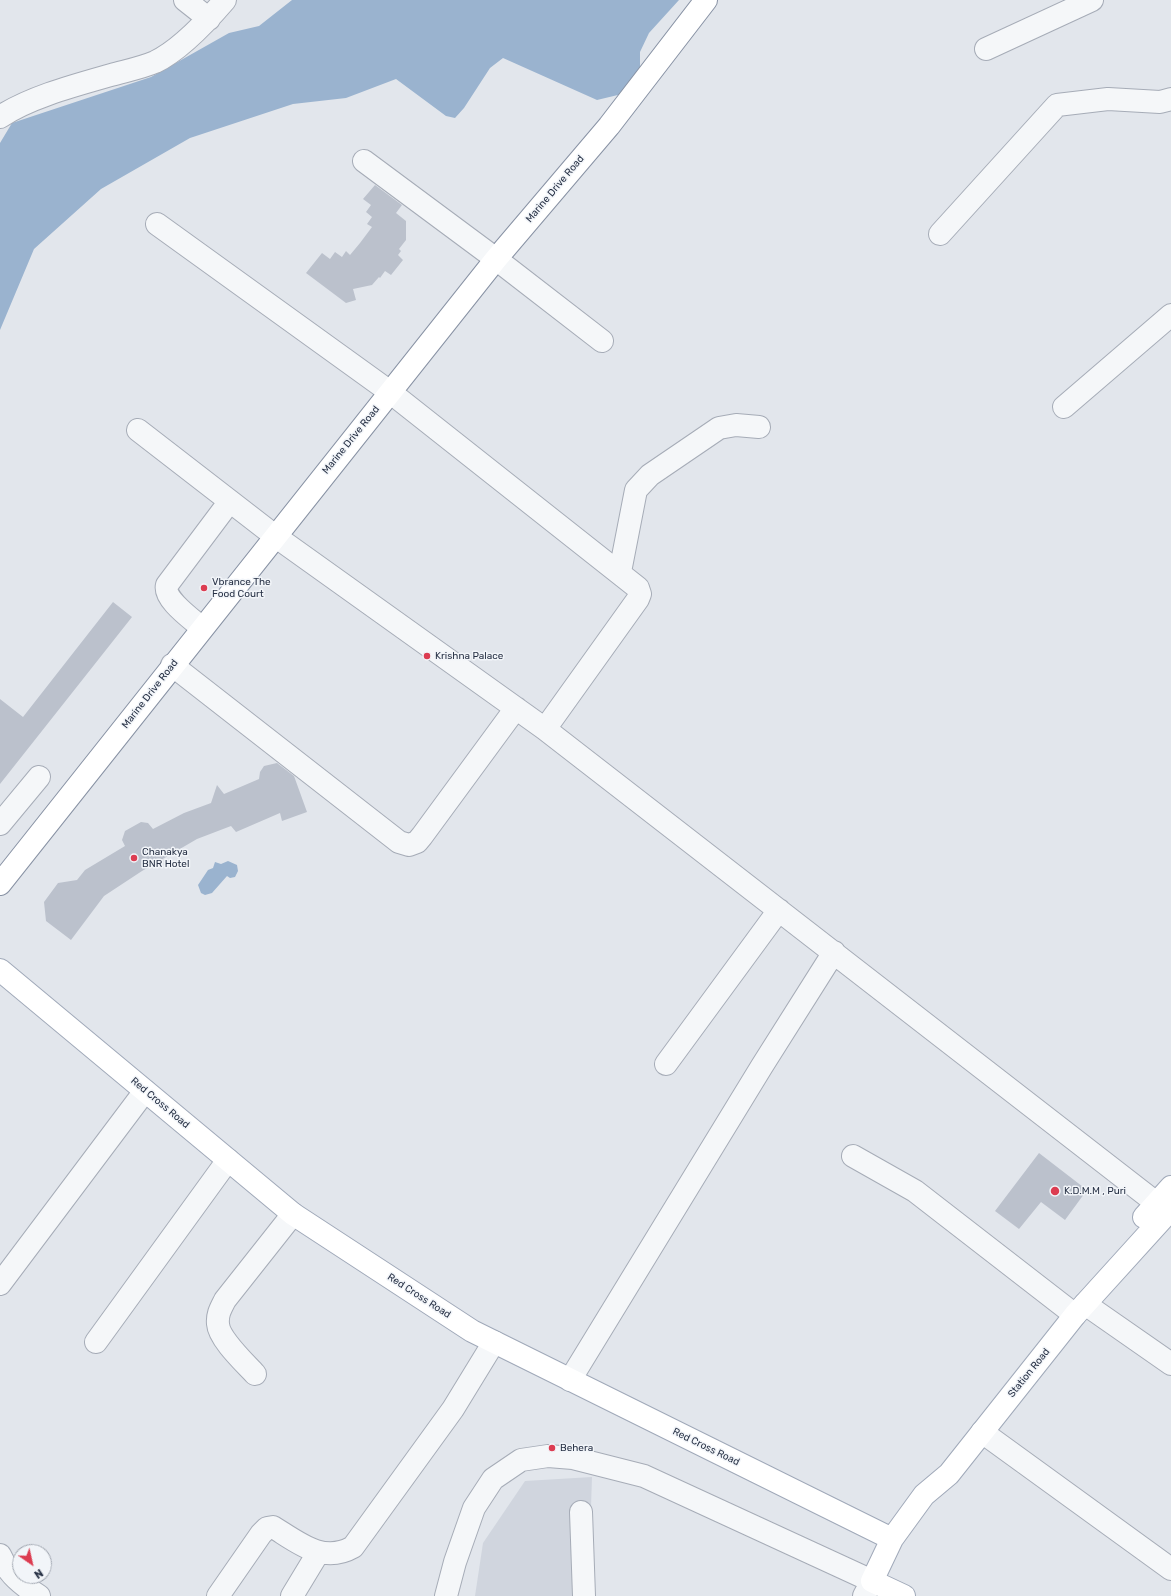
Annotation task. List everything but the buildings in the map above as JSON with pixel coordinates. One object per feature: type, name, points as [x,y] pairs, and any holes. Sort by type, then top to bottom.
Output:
[{"type":"main road","name":"Marine Drive Road","points":[[0,884],[172,665],[496,259],[609,126],[706,0]]},
{"type":"main road","name":"Red Cross Road","points":[[0,970],[293,1214],[472,1331],[892,1540]]},
{"type":"main road","name":"Station Road","points":[[883,1591],[892,1540],[924,1495],[948,1474],[1076,1309],[1167,1202]]},
{"type":"main road","points":[[924,1495],[938,1464],[1076,1309]]},
{"type":"street","points":[[185,0],[209,19]]},
{"type":"street","points":[[0,116],[11,109],[39,98],[155,62],[189,37],[209,19],[225,0]]},
{"type":"street","points":[[986,49],[1092,0]]},
{"type":"street","points":[[940,234],[1057,105],[1108,99],[1160,102],[1171,99]]},
{"type":"street","points":[[364,161],[496,259],[602,341]]},
{"type":"street","points":[[156,224],[241,283],[390,392],[620,572],[638,588],[640,594],[638,599],[545,729]]},
{"type":"street","points":[[1064,407],[1171,315]]},
{"type":"street","points":[[620,572],[636,490],[650,475],[719,428],[736,425],[759,427]]},
{"type":"street","points":[[138,430],[275,536],[545,729],[834,952],[1167,1202]]},
{"type":"street","points":[[202,628],[169,597],[166,590],[167,585],[230,502]]},
{"type":"street","points":[[172,665],[400,842],[409,845],[417,842],[422,836],[516,708]]},
{"type":"street","points":[[0,824],[39,777]]},
{"type":"street","points":[[666,1064],[779,910]]},
{"type":"street","points":[[570,1380],[762,1066],[834,952]]},
{"type":"street","points":[[0,1284],[145,1091]]},
{"type":"street","points":[[853,1156],[915,1191],[1076,1309],[1171,1364]]},
{"type":"street","points":[[96,1342],[228,1160]]},
{"type":"street","points":[[255,1374],[228,1344],[218,1325],[219,1312],[225,1300],[293,1214]]},
{"type":"street","points":[[218,1596],[261,1534],[267,1528],[273,1527],[318,1553],[329,1554],[344,1552],[353,1547],[453,1409],[494,1342]]},
{"type":"street","points":[[982,1432],[1171,1569]]},
{"type":"street","points":[[446,1596],[455,1562],[474,1508],[493,1479],[521,1460],[548,1456],[573,1458],[644,1476],[883,1591]]},
{"type":"street","points":[[581,1512],[584,1596]]},
{"type":"street","points":[[292,1596],[318,1553]]},
{"type":"street","points":[[0,1555],[5,1566],[17,1581],[39,1596]]},
{"type":"shaded area","points":[[592,1477],[588,1596],[475,1596],[483,1543],[525,1481]]},
{"type":"water","points":[[292,0],[679,0],[649,33],[640,52],[640,77],[622,94],[597,100],[503,58],[490,68],[464,108],[455,118],[446,116],[396,79],[346,98],[293,104],[190,138],[101,189],[34,249],[0,330],[0,143],[12,123],[151,77],[229,33],[259,26]]},
{"type":"water","points":[[228,861],[237,865],[238,871],[235,877],[230,878],[227,876],[212,893],[205,895],[201,893],[198,885],[208,870],[213,868],[215,862],[221,864]]},
{"type":"place","name":"Vbrance The Food Court","points":[[204,588]]},
{"type":"place","name":"Krishna Palace","points":[[427,656]]},
{"type":"place","name":"Chanakya BNR Hotel","points":[[134,858]]},
{"type":"place","name":"K.D.M.M , Puri","points":[[1055,1191]]},
{"type":"place","name":"Behera","points":[[552,1448]]}]
